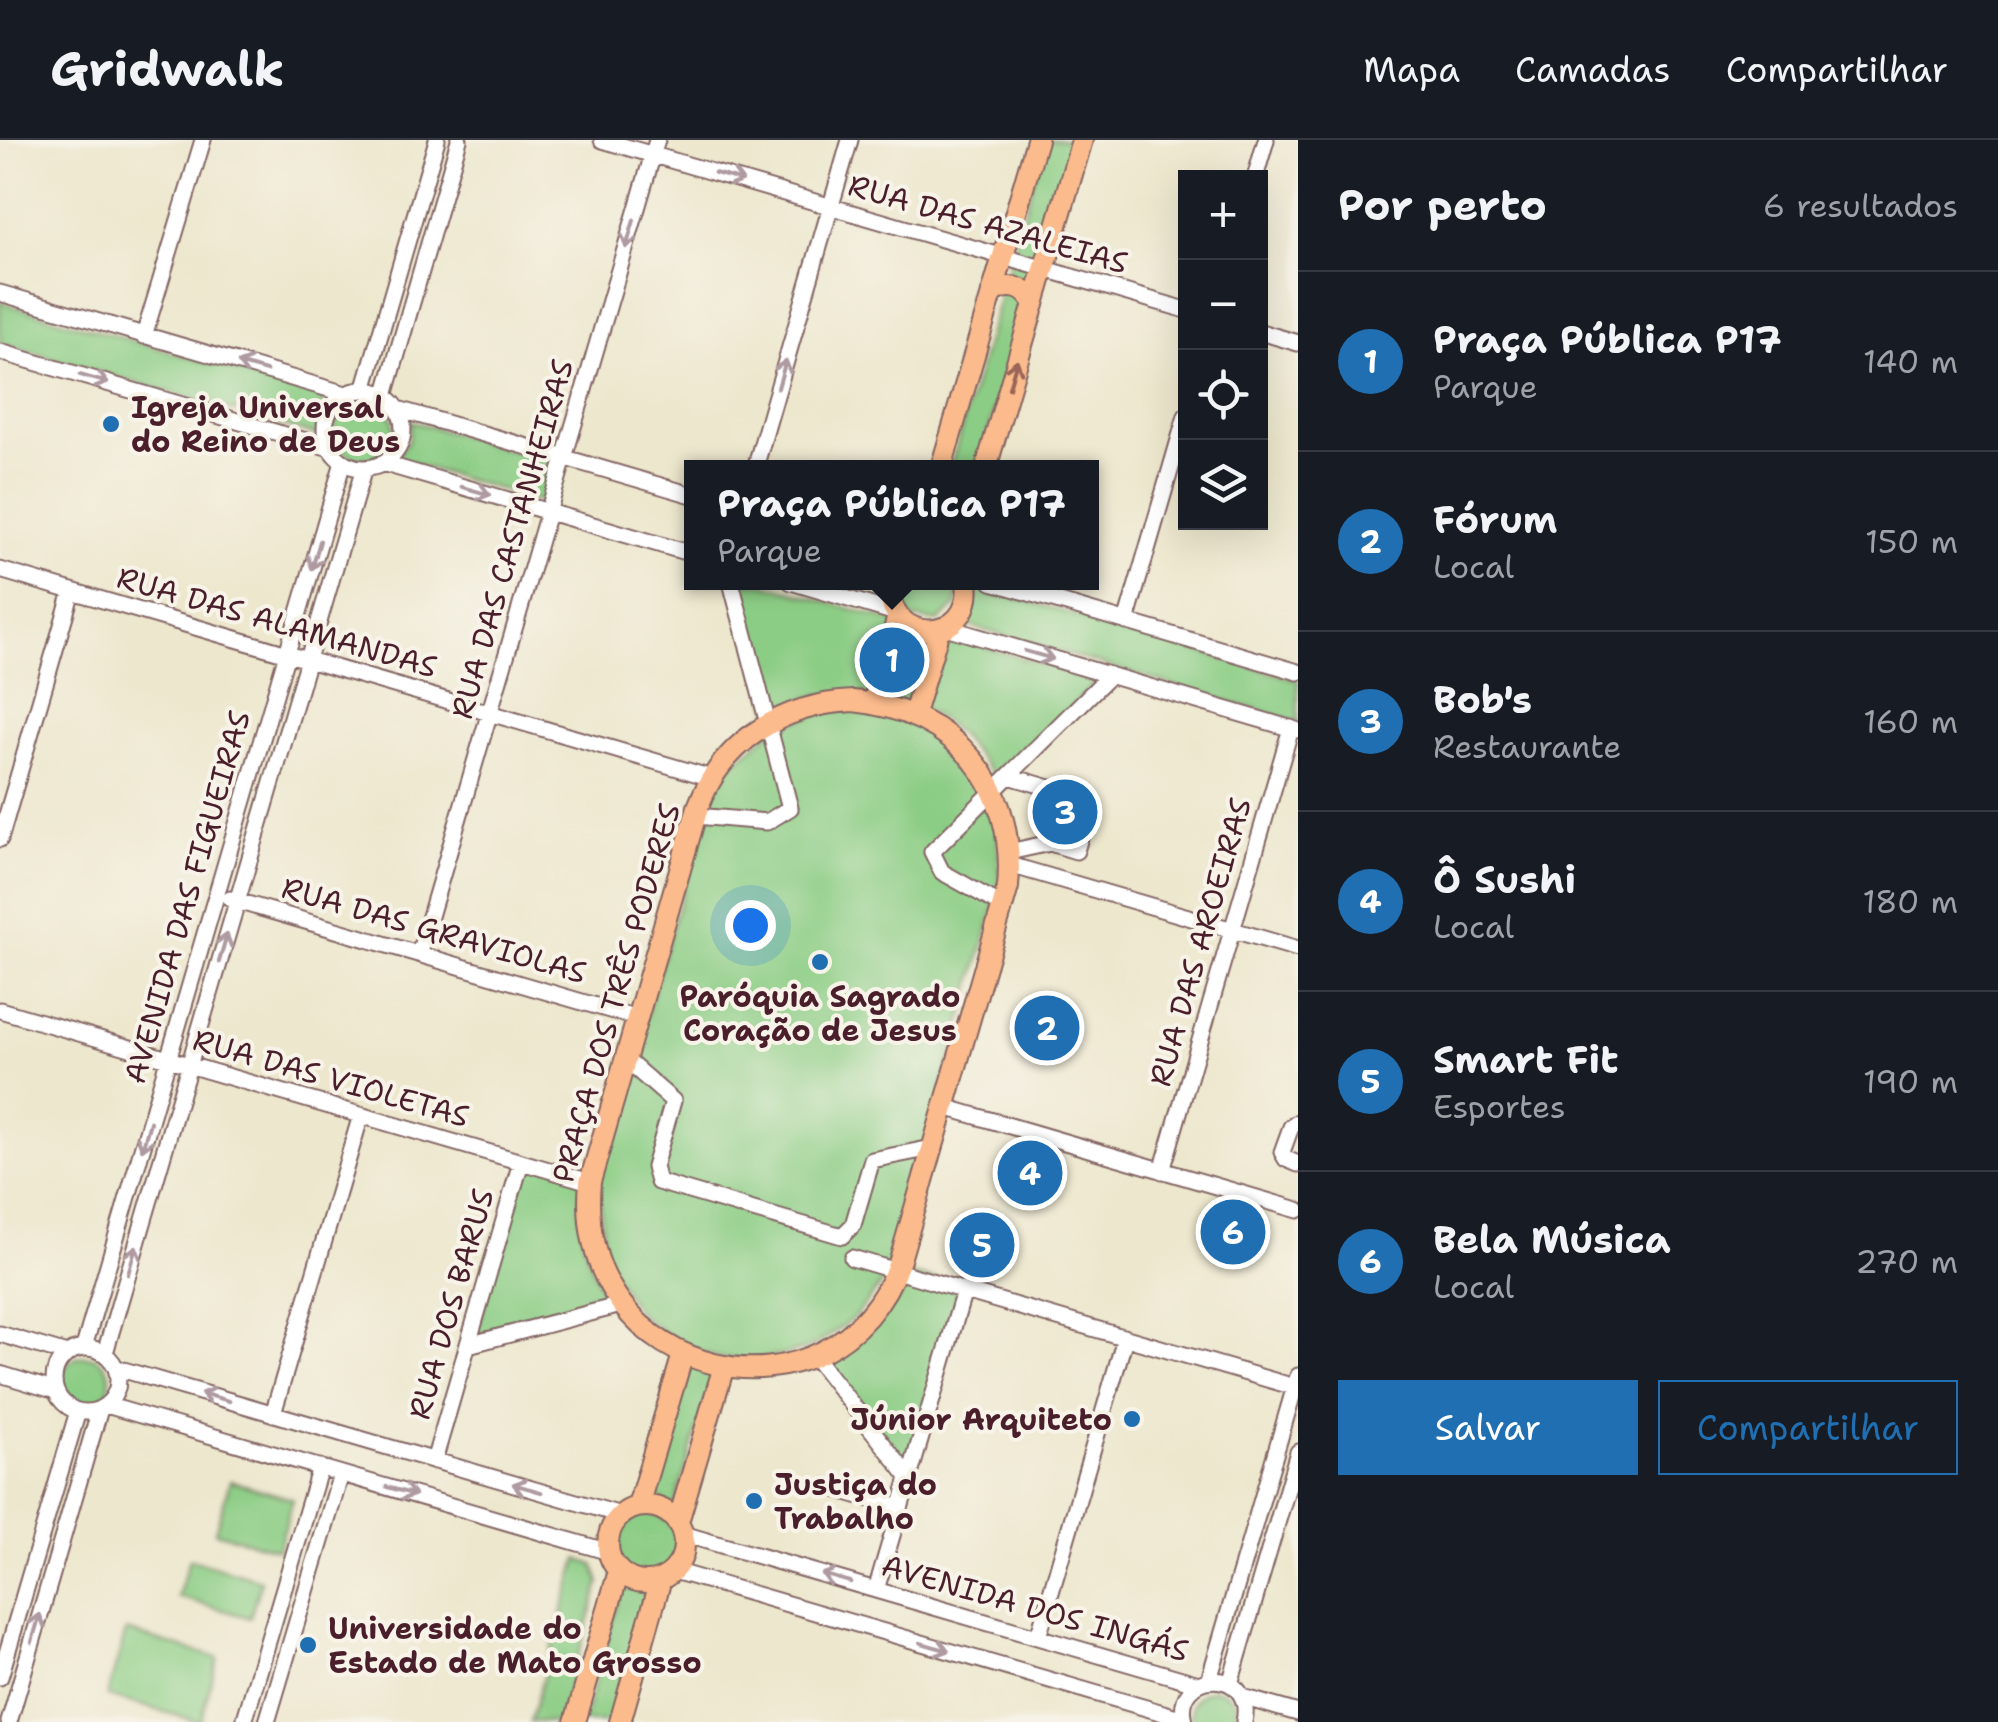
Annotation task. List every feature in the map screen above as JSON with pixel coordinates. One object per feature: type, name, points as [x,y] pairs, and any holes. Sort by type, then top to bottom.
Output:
[{"type":"main road","points":[[943,460],[1037,140]]},
{"type":"main road","points":[[988,460],[1082,140]]},
{"type":"main road","points":[[992,293],[1016,287],[1034,305]]},
{"type":"main road","points":[[890,590],[897,614],[912,628],[928,631],[956,620],[965,608],[968,590]]},
{"type":"main road","points":[[872,702],[897,614]]},
{"type":"main road","points":[[914,714],[942,628]]},
{"type":"main road","name":"PRAÇA DOS TRÊS PODERES","points":[[832,702],[872,702],[914,714],[950,737],[979,767],[1005,824],[1009,858],[1003,906],[896,1271],[880,1300],[844,1337],[813,1354],[766,1367],[724,1366],[682,1354],[648,1333],[621,1305],[592,1245],[590,1182],[696,816],[712,778],[738,745],[792,711],[832,702]]},
{"type":"main road","points":[[575,1722],[614,1561],[610,1531],[629,1511],[682,1354]]},
{"type":"main road","points":[[620,1722],[668,1575],[684,1552],[681,1528],[724,1366]]},
{"type":"main road","points":[[629,1511],[660,1508],[673,1516],[681,1528]]},
{"type":"main road","points":[[614,1561],[639,1582],[668,1575]]},
{"type":"street","points":[[144,336],[203,140]]},
{"type":"street","points":[[364,390],[437,140]]},
{"type":"street","points":[[384,396],[459,140]]},
{"type":"street","name":"RUA DAS AZALEIAS","points":[[602,140],[655,147],[831,207],[1178,308]]},
{"type":"street","points":[[756,460],[850,140]]},
{"type":"street","points":[[1257,170],[1266,140]]},
{"type":"street","name":"RUA DAS CASTANHEIRAS","points":[[420,954],[655,147]]},
{"type":"street","points":[[0,294],[346,394]]},
{"type":"street","points":[[1268,334],[1298,343]]},
{"type":"street","points":[[0,352],[330,448]]},
{"type":"street","points":[[684,493],[398,409],[384,396],[364,390],[346,394],[328,414],[325,435],[330,448],[343,462],[364,468],[382,464],[684,552]]},
{"type":"street","points":[[382,464],[401,442],[398,409]]},
{"type":"street","points":[[1126,622],[1179,440]]},
{"type":"street","name":"AVENIDA DAS FIGUEIRAS","points":[[84,1348],[343,462]]},
{"type":"street","name":"AVENIDA DAS FIGUEIRAS","points":[[105,1353],[364,468]]},
{"type":"street","name":"RUA DAS ALAMANDAS","points":[[0,570],[712,778]]},
{"type":"street","points":[[696,816],[768,822],[790,808],[733,590]]},
{"type":"street","points":[[818,590],[897,614]]},
{"type":"street","points":[[1019,590],[1298,672]]},
{"type":"street","points":[[0,839],[72,592]]},
{"type":"street","points":[[942,628],[1294,729]]},
{"type":"street","points":[[1003,906],[942,872],[932,852],[1110,676]]},
{"type":"street","name":"RUA DAS AROEIRAS","points":[[1162,1171],[1294,729]]},
{"type":"street","points":[[1009,776],[1092,800],[1076,851],[1050,843],[1009,858]]},
{"type":"street","points":[[1009,858],[1298,949]]},
{"type":"street","name":"RUA DAS GRAVIOLAS","points":[[216,895],[637,1018]]},
{"type":"street","name":"RUA DAS VIOLETAS","points":[[0,1010],[590,1182]]},
{"type":"street","points":[[625,1059],[674,1101],[654,1167],[658,1182],[842,1236],[854,1225],[872,1160],[932,1148]]},
{"type":"street","points":[[944,1107],[1298,1210]]},
{"type":"street","points":[[273,1414],[361,1115]]},
{"type":"street","points":[[1298,1122],[1291,1127],[1282,1152],[1286,1159],[1298,1164]]},
{"type":"street","name":"RUA DOS BARUS","points":[[434,1461],[521,1162]]},
{"type":"street","points":[[668,1575],[1184,1721],[1186,1697],[1204,1682],[1297,1384],[852,1258]]},
{"type":"street","points":[[876,1590],[964,1291]]},
{"type":"street","points":[[468,1345],[621,1305]]},
{"type":"street","points":[[0,1334],[67,1354]]},
{"type":"street","points":[[1038,1637],[1125,1338]]},
{"type":"street","points":[[9,1722],[103,1407],[117,1390],[116,1368],[110,1358],[96,1348],[84,1348],[67,1354],[54,1378],[62,1402],[78,1411],[93,1412],[103,1407],[341,1474],[614,1561]]},
{"type":"street","points":[[813,1354],[909,1476]]},
{"type":"street","points":[[116,1368],[434,1461],[629,1511]]},
{"type":"street","points":[[0,1374],[56,1390]]},
{"type":"street","points":[[0,1677],[78,1411]]},
{"type":"street","points":[[1244,1722],[1246,1707],[1236,1690],[1298,1452]]},
{"type":"street","points":[[244,1722],[320,1468]]},
{"type":"street","points":[[268,1722],[341,1474]]},
{"type":"street","points":[[826,1486],[900,1508]]},
{"type":"street","name":"AVENIDA DOS INGÁS","points":[[681,1528],[876,1590],[1204,1682],[1219,1680],[1236,1690]]},
{"type":"street","points":[[1236,1690],[1298,1713]]},
{"type":"green space","points":[[1045,140],[1074,140],[980,460],[952,460]]},
{"type":"green space","points":[[0,302],[326,397],[317,416],[318,436],[0,343]]},
{"type":"green space","points":[[364,399],[386,407],[394,429],[386,451],[364,459],[342,451],[334,429],[342,407]]},
{"type":"green space","points":[[411,421],[557,464],[546,503],[396,459],[409,439]]},
{"type":"green space","points":[[738,590],[786,590],[1098,680],[997,781],[967,743],[943,721],[898,700],[864,694],[823,695],[770,712]]},
{"type":"green space","points":[[898,590],[958,590],[957,605],[938,622],[912,618],[899,603]]},
{"type":"green space","points":[[976,590],[990,590],[1298,680],[1298,722],[963,624],[975,602]]},
{"type":"green space","points":[[832,710],[872,710],[928,731],[973,772],[997,826],[1000,888],[893,1256],[879,1287],[854,1318],[804,1350],[765,1359],[724,1359],[688,1348],[639,1314],[606,1262],[598,1182],[709,800],[730,766],[776,727]]},
{"type":"green space","points":[[527,1157],[584,1172],[579,1206],[583,1240],[610,1303],[475,1338]]},
{"type":"green space","points":[[903,1275],[961,1282],[907,1466],[822,1359],[880,1313]]},
{"type":"green space","points":[[86,1356],[103,1363],[110,1380],[103,1397],[86,1404],[69,1397],[62,1380],[69,1363]]},
{"type":"green space","points":[[687,1365],[714,1372],[674,1507],[649,1498]]},
{"type":"green space","points":[[230,1481],[293,1499],[278,1550],[215,1532]]},
{"type":"green space","points":[[646,1513],[668,1522],[677,1544],[668,1566],[646,1575],[624,1566],[615,1544],[624,1522]]},
{"type":"green space","points":[[189,1559],[261,1580],[250,1618],[178,1597]]},
{"type":"green space","points":[[578,1559],[594,1565],[600,1582],[559,1722],[530,1722]]},
{"type":"green space","points":[[623,1585],[650,1590],[612,1722],[583,1722]]},
{"type":"green space","points":[[126,1631],[218,1658],[200,1722],[107,1696]]},
{"type":"green space","points":[[1212,1689],[1233,1699],[1235,1722],[1193,1722],[1194,1701]]},
{"type":"place","name":"Igreja Universal do Reino de Deus","points":[[111,424]]},
{"type":"place","name":"Praça Pública P17","points":[[892,660]]},
{"type":"place","name":"Bob's","points":[[1065,812]]},
{"type":"place","name":"Paróquia Sagrado Coração de Jesus","points":[[820,962]]},
{"type":"place","name":"Fórum","points":[[1047,1028]]},
{"type":"place","name":"Ô Sushi","points":[[1030,1173]]},
{"type":"place","name":"Bela Música","points":[[1233,1232]]},
{"type":"place","name":"Smart Fit","points":[[982,1245]]},
{"type":"place","name":"Júnior Arquiteto","points":[[1132,1419]]},
{"type":"place","name":"Justiça do Trabalho","points":[[754,1501]]},
{"type":"place","name":"Universidade do Estado de Mato Grosso","points":[[308,1645]]}]
